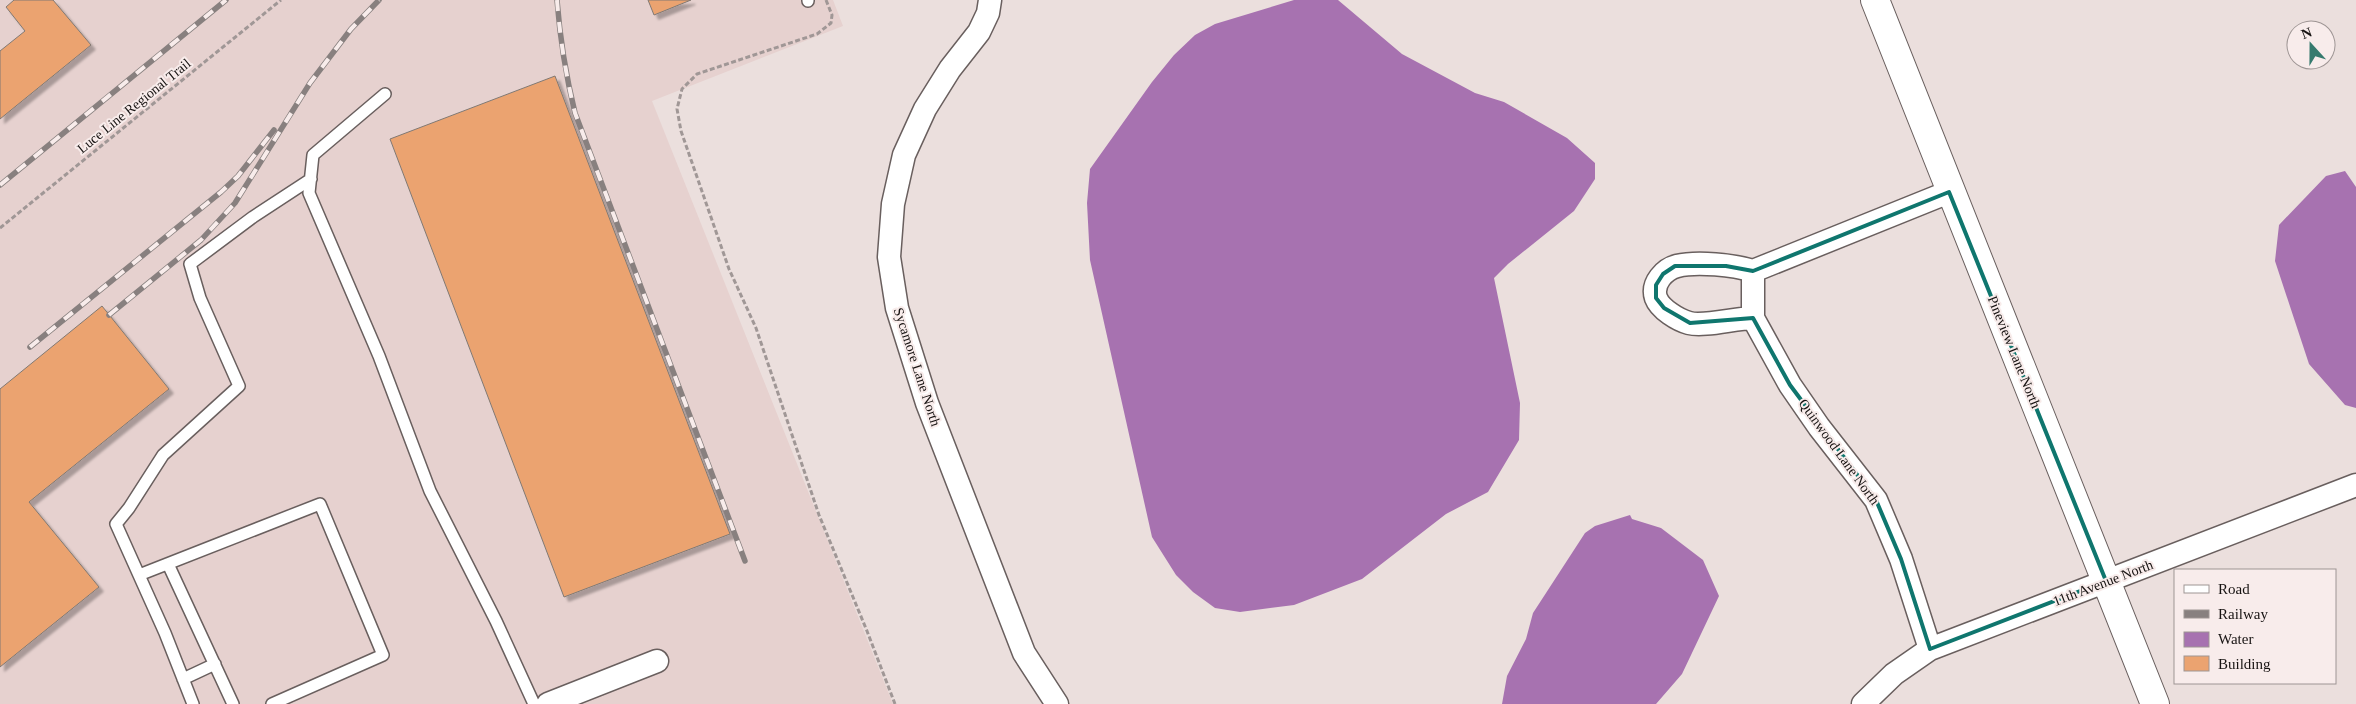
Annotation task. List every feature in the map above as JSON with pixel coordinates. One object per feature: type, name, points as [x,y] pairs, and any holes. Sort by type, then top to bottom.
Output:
[{"type":"street","name":"Sycamore Lane North","points":[[990,0],[988,13],[979,32],[950,69],[925,110],[904,155],[893,204],[890,257],[897,308],[927,403],[1024,653],[1057,704]]},
{"type":"street","name":"Pineview Lane North","points":[[1875,0],[2155,704]]},
{"type":"street","points":[[1753,318],[1690,323],[1664,308],[1656,298],[1656,285],[1663,274],[1676,266],[1689,264],[1726,266],[1753,271],[1950,192]]},
{"type":"street","name":"Quinwood Lane North","points":[[1753,271],[1753,318],[1790,385],[1819,427],[1876,500],[1902,559],[1930,649]]},
{"type":"street","name":"11th Avenue North","points":[[1863,704],[1894,674],[1930,649],[2356,485]]},
{"type":"street","points":[[548,704],[582,697],[657,662]]},
{"type":"lane","points":[[385,94],[313,154],[309,193],[379,356],[430,491],[496,621],[534,704]]},
{"type":"lane","points":[[193,704],[165,633],[116,524],[164,455],[239,386],[200,298],[190,264],[253,217],[311,179]]},
{"type":"lane","points":[[139,575],[320,504],[383,655],[272,704]]},
{"type":"lane","points":[[168,564],[234,704]]},
{"type":"lane","points":[[183,679],[215,664]]},
{"type":"path","name":"Luce Line Regional Trail","points":[[0,228],[281,0]]},
{"type":"path","points":[[826,0],[832,15],[831,23],[824,29],[817,34],[697,74],[682,89],[677,109],[681,131],[722,250],[756,328],[819,516],[895,704]]},
{"type":"highlighted area","points":[[1949,192],[2106,581],[1930,649],[1901,559],[1876,500],[1790,385],[1753,318],[1690,323],[1664,308],[1656,298],[1656,285],[1663,274],[1675,266],[1726,266],[1753,271]]},
{"type":"shaded area","points":[[0,0],[833,0],[843,26],[652,101],[893,704],[0,704]]},
{"type":"water","points":[[1294,0],[1338,0],[1402,54],[1475,93],[1504,102],[1567,138],[1595,163],[1595,179],[1574,211],[1508,264],[1494,278],[1520,403],[1519,440],[1488,492],[1446,514],[1362,579],[1294,605],[1240,612],[1215,608],[1193,592],[1176,575],[1152,537],[1090,260],[1087,203],[1090,169],[1152,82],[1174,55],[1195,35],[1215,24]]},
{"type":"water","points":[[2345,171],[2356,187],[2356,408],[2345,405],[2309,364],[2275,261],[2279,225],[2326,176]]},
{"type":"water","points":[[1630,515],[1632,519],[1661,528],[1703,560],[1719,596],[1682,674],[1656,704],[1502,704],[1507,676],[1526,639],[1533,613],[1585,533],[1595,526]]},
{"type":"building","points":[[14,0],[53,0],[91,45],[0,119],[0,51],[25,31],[6,7]]},
{"type":"building","points":[[648,0],[691,0],[654,15]]},
{"type":"building","points":[[555,76],[730,534],[564,597],[390,139]]},
{"type":"building","points":[[102,306],[169,389],[29,502],[99,587],[0,667],[0,389]]},
{"type":"railway","points":[[0,185],[226,0]]},
{"type":"railway","points":[[109,315],[201,240],[235,203],[310,83],[351,29],[379,0]]},
{"type":"railway","points":[[557,0],[564,57],[575,113],[745,561]]},
{"type":"railway","points":[[30,347],[221,192],[238,176],[274,130]]}]
